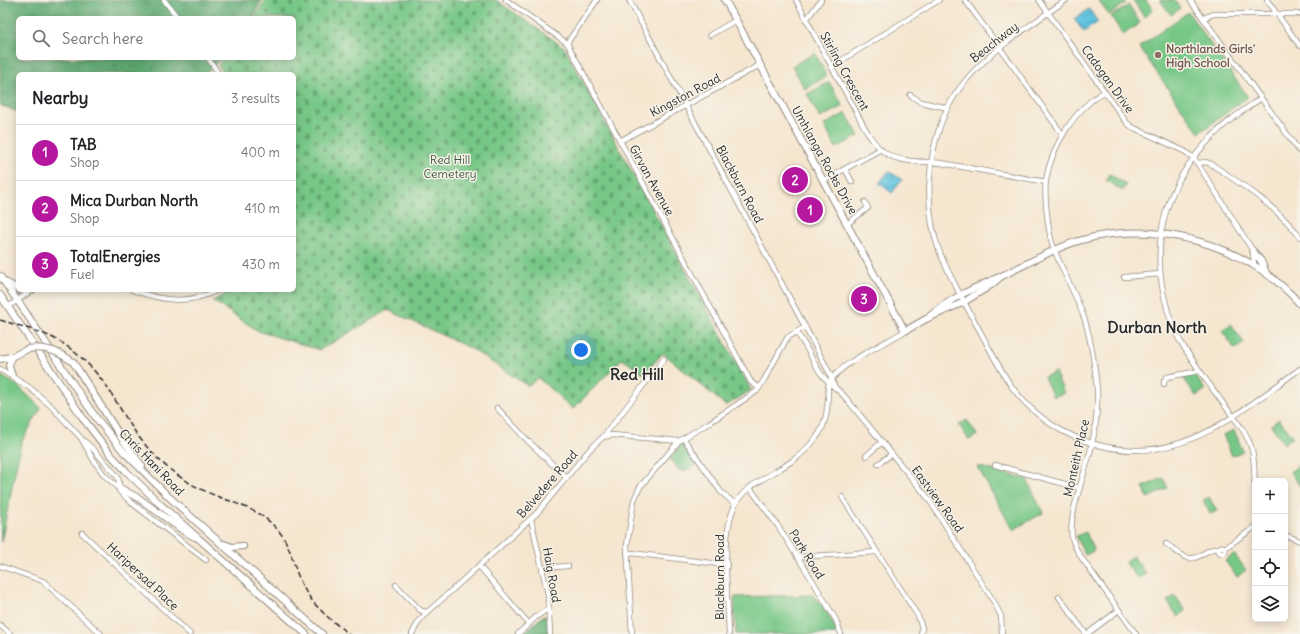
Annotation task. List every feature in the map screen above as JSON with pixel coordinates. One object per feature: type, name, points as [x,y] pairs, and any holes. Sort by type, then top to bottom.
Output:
[{"type":"main road","name":"Umhlanga Rocks Drive","points":[[725,0],[905,331]]},
{"type":"main road","points":[[898,318],[909,324],[925,320],[960,294],[1003,275],[1055,249],[1079,241],[1108,235],[1128,233],[1161,234],[1186,238],[1212,245],[1254,265],[1266,273],[1300,304]]},
{"type":"main road","points":[[1254,251],[1261,261],[1266,273]]},
{"type":"main road","points":[[905,331],[964,302],[991,285],[1003,275]]},
{"type":"main road","name":"Chris Hani Road","points":[[0,276],[97,419],[124,452],[169,497],[322,634]]},
{"type":"main road","points":[[5,282],[16,288]]},
{"type":"main road","name":"Chris Hani Road","points":[[0,295],[9,306],[80,414],[99,440],[144,488],[306,634]]},
{"type":"main road","points":[[0,358],[11,357],[28,349],[43,348],[56,351],[72,362],[147,476]]},
{"type":"main road","points":[[11,357],[9,366],[12,376]]},
{"type":"main road","points":[[118,487],[140,499],[185,532],[202,540]]},
{"type":"main road","points":[[223,544],[232,547],[243,546]]},
{"type":"street","points":[[164,0],[176,16]]},
{"type":"street","name":"Girvan Avenue","points":[[507,0],[567,43],[751,382],[758,388]]},
{"type":"street","points":[[567,43],[597,0]]},
{"type":"street","name":"Blackburn Road","points":[[629,0],[832,378]]},
{"type":"street","name":"Stirling Crescent","points":[[796,0],[831,67],[873,140],[888,155],[898,158],[932,162],[1046,182]]},
{"type":"street","points":[[806,20],[821,0]]},
{"type":"street","points":[[831,67],[939,0]]},
{"type":"street","points":[[966,0],[1063,135]]},
{"type":"street","name":"Cadogan Drive","points":[[1039,0],[1124,119],[1132,127],[1184,151],[1194,158],[1254,251]]},
{"type":"street","name":"Beachway","points":[[1066,0],[983,61],[968,77],[952,99],[948,108],[938,134],[932,162],[930,188],[932,222],[940,252],[964,302],[1003,374],[1021,398],[1050,424],[1070,435],[1092,444],[1136,450],[1179,444],[1197,437],[1233,417],[1300,369]]},
{"type":"street","points":[[1190,0],[1300,152]]},
{"type":"street","points":[[1267,0],[1300,46]]},
{"type":"street","points":[[1203,18],[1214,14],[1300,14]]},
{"type":"street","points":[[710,35],[736,20]]},
{"type":"street","points":[[209,60],[218,72]]},
{"type":"street","name":"Kingston Road","points":[[620,141],[760,65]]},
{"type":"street","name":"Monteith Place","points":[[1104,92],[1086,106],[1063,135],[1052,161],[1046,182],[1047,213],[1052,241],[1086,323],[1092,348],[1097,396],[1097,410],[1092,444],[1080,488],[1072,526],[1074,542],[1084,561],[1136,634]]},
{"type":"street","points":[[910,95],[921,102],[948,108]]},
{"type":"street","points":[[1254,478],[1253,452],[1249,442],[1184,348],[1174,329],[1166,306],[1159,262],[1161,234],[1165,217],[1173,191],[1180,178],[1214,134],[1261,98]]},
{"type":"street","points":[[823,181],[881,149]]},
{"type":"street","points":[[1198,163],[1206,162],[1211,164],[1250,189],[1286,220],[1300,237]]},
{"type":"street","points":[[845,169],[852,182]]},
{"type":"street","points":[[847,224],[868,208],[865,202]]},
{"type":"street","points":[[1254,251],[1254,265]]},
{"type":"street","points":[[1124,277],[1160,274]]},
{"type":"street","points":[[9,306],[29,292]]},
{"type":"street","points":[[137,292],[151,297],[178,300],[213,292]]},
{"type":"street","points":[[632,634],[627,554],[630,525],[636,494],[640,487],[681,440],[747,398],[758,388],[788,337],[805,327]]},
{"type":"street","points":[[796,332],[803,341],[818,370],[829,384],[840,369],[905,331]]},
{"type":"street","name":"Belvedere Road","points":[[412,634],[419,621],[427,612],[531,519],[590,449],[603,437],[664,359]]},
{"type":"street","points":[[0,369],[30,388],[41,397],[94,450],[117,476],[119,481],[118,487]]},
{"type":"street","points":[[1164,384],[1167,377],[1199,370]]},
{"type":"street","name":"Eastview Road","points":[[832,378],[835,388]]},
{"type":"street","name":"Blackburn Road","points":[[729,634],[726,550],[728,532],[735,504],[750,488],[793,461],[818,436],[825,419],[829,384]]},
{"type":"street","name":"Eastview Road","points":[[829,384],[847,399],[928,498],[994,602],[1001,616],[1002,634]]},
{"type":"street","points":[[497,408],[527,440],[567,478]]},
{"type":"street","points":[[603,437],[612,435],[681,440],[720,492],[735,504]]},
{"type":"street","points":[[81,438],[94,461],[105,476],[118,487],[120,492],[206,560]]},
{"type":"street","points":[[866,456],[882,442]]},
{"type":"street","points":[[878,464],[892,454]]},
{"type":"street","points":[[995,465],[1080,488]]},
{"type":"street","name":"Park Road","points":[[750,488],[778,526],[814,582],[836,620],[841,634]]},
{"type":"street","points":[[842,497],[918,616],[922,628],[921,634]]},
{"type":"street","name":"Haig Road","points":[[531,519],[548,595],[550,634]]},
{"type":"street","points":[[1166,544],[1185,557],[1190,559],[1197,558],[1211,549],[1222,546],[1225,548],[1252,529]]},
{"type":"street","name":"Haripersad Place","points":[[82,533],[190,634]]},
{"type":"street","points":[[1288,536],[1300,541]]},
{"type":"street","points":[[797,557],[876,552]]},
{"type":"street","points":[[627,554],[632,553],[726,565]]},
{"type":"street","points":[[0,566],[43,581],[101,634]]},
{"type":"street","points":[[479,566],[529,624]]},
{"type":"street","points":[[542,568],[568,566]]},
{"type":"street","points":[[396,585],[416,607],[422,612],[427,612]]},
{"type":"street","points":[[1060,597],[1087,634],[1119,610]]},
{"type":"street","points":[[518,634],[544,610],[548,609]]},
{"type":"street","points":[[0,625],[10,634]]},
{"type":"green space","points":[[0,0],[262,0],[253,16],[16,16],[16,60],[219,60],[207,72],[16,72],[16,111],[0,105]]},
{"type":"green space","name":"Red Hill Cemetery","points":[[266,0],[496,0],[564,47],[751,390],[726,406],[663,353],[644,374],[622,359],[573,409],[538,378],[528,386],[470,348],[388,310],[320,350],[258,331],[213,301],[226,292],[296,292],[296,72],[223,72],[218,65],[222,60],[296,60],[296,16],[254,16]]},
{"type":"green space","points":[[1098,0],[1123,0],[1126,3],[1109,15]]},
{"type":"green space","points":[[1133,0],[1146,0],[1153,10],[1144,17]]},
{"type":"green space","points":[[1160,0],[1174,0],[1180,8],[1171,15]]},
{"type":"green space","points":[[1129,5],[1140,23],[1123,35],[1111,16]]},
{"type":"green space","points":[[1188,12],[1248,97],[1199,133],[1139,47]]},
{"type":"green space","points":[[815,53],[827,76],[805,89],[792,66]]},
{"type":"green space","points":[[829,82],[843,106],[820,118],[807,94]]},
{"type":"green space","points":[[846,113],[859,136],[836,148],[824,125]]},
{"type":"green space","points":[[1110,174],[1126,185],[1122,191],[1106,180]]},
{"type":"green space","points":[[1231,324],[1244,343],[1235,349],[1222,331]]},
{"type":"green space","points":[[1055,372],[1064,393],[1053,397],[1044,377]]},
{"type":"green space","points":[[1193,372],[1205,390],[1196,396],[1184,379]]},
{"type":"green space","points":[[0,375],[18,386],[41,408],[21,443],[1,542]]},
{"type":"green space","points":[[1279,419],[1293,437],[1284,444],[1271,425]]},
{"type":"green space","points":[[967,420],[977,435],[969,440],[959,425]]},
{"type":"green space","points":[[1234,430],[1243,451],[1232,456],[1223,435]]},
{"type":"green space","points":[[682,443],[697,464],[692,469],[686,470],[685,472],[682,470],[680,471],[670,459]]},
{"type":"green space","points":[[977,466],[1027,479],[1043,513],[1013,530]]},
{"type":"green space","points":[[1298,466],[1300,469],[1300,486],[1290,472]]},
{"type":"green space","points":[[1163,478],[1168,488],[1148,498],[1143,487]]},
{"type":"green space","points":[[1209,497],[1217,511],[1210,514],[1203,500]]},
{"type":"green space","points":[[1086,532],[1094,551],[1085,555],[1076,536]]},
{"type":"green space","points":[[1234,554],[1246,570],[1237,577],[1225,561]]},
{"type":"green space","points":[[1133,556],[1146,574],[1138,579],[1125,562]]},
{"type":"green space","points":[[813,595],[824,608],[834,624],[836,634],[736,634],[734,597]]},
{"type":"green space","points":[[1175,596],[1186,611],[1178,617],[1167,601]]},
{"type":"green space","points":[[544,615],[548,619],[548,634],[522,634]]},
{"type":"water","points":[[1089,9],[1098,22],[1084,32],[1074,19]]},
{"type":"water","points":[[889,171],[902,180],[892,193],[879,183]]},
{"type":"railway","points":[[0,320],[49,336],[72,350],[99,376],[137,435],[165,466],[198,487],[248,508],[270,522],[285,540],[299,578],[308,595],[327,616],[349,634]]},
{"type":"place","name":"Northlands Girls' High School","points":[[1158,55]]},
{"type":"place","name":"Mica Durban North","points":[[795,180]]},
{"type":"place","name":"TAB","points":[[810,210]]},
{"type":"place","name":"TotalEnergies","points":[[864,299]]},
{"type":"district","name":"Durban North","points":[[1157,327]]},
{"type":"district","name":"Red Hill","points":[[637,374]]}]
